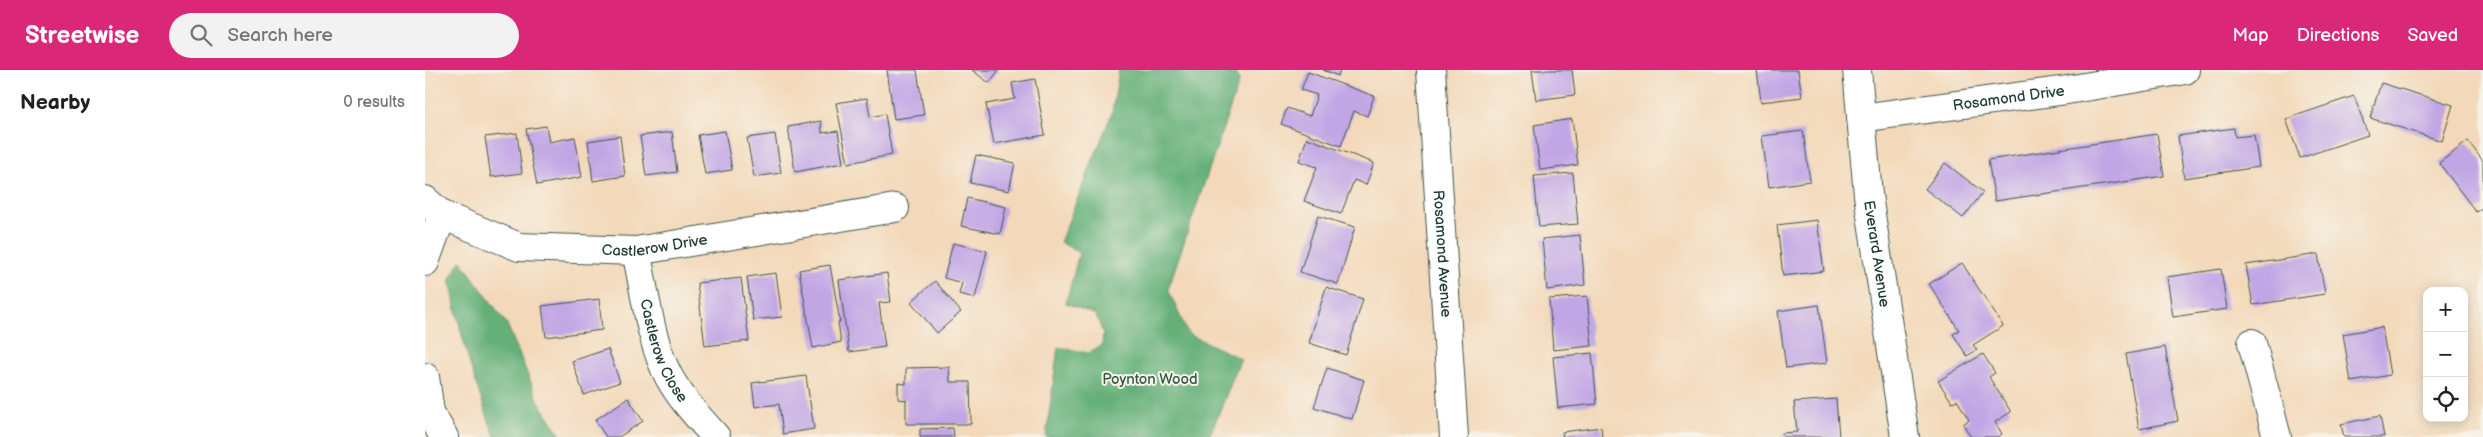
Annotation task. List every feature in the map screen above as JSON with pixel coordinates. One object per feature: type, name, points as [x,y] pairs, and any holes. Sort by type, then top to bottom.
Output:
[{"type":"street","name":"Rosamond Avenue","points":[[1431,70],[1454,437]]},
{"type":"street","name":"Everard Avenue","points":[[1857,70],[1868,195],[1905,437]]},
{"type":"street","name":"Rosamond Drive","points":[[1861,118],[2067,90],[2185,70]]},
{"type":"street","name":"Castlerow Drive","points":[[433,208],[519,247],[636,251],[895,208]]},
{"type":"street","points":[[425,262],[433,208]]},
{"type":"street","name":"Castlerow Close","points":[[636,251],[658,352],[668,376],[683,399],[716,437]]},
{"type":"street","points":[[2252,343],[2277,437]]},
{"type":"street","points":[[425,377],[430,412],[443,437]]},
{"type":"green space","name":"Poynton Wood","points":[[1119,70],[1236,70],[1239,82],[1168,289],[1188,334],[1241,359],[1209,437],[1046,437],[1058,347],[1088,353],[1102,345],[1103,334],[1096,315],[1066,303],[1079,253],[1060,242],[1112,113]]},
{"type":"green space","points":[[461,261],[507,324],[538,400],[562,437],[495,437],[468,359],[450,278]]},
{"type":"building","points":[[887,70],[917,70],[924,115],[894,119]]},
{"type":"building","points":[[972,70],[999,70],[989,83]]},
{"type":"building","points":[[1323,70],[1340,70],[1338,76]]},
{"type":"building","points":[[1532,70],[1572,70],[1575,95],[1536,100]]},
{"type":"building","points":[[1757,70],[1798,70],[1802,97],[1761,102]]},
{"type":"building","points":[[1308,72],[1374,96],[1367,116],[1354,111],[1341,146],[1281,124],[1287,108],[1310,116],[1317,95],[1301,90]]},
{"type":"building","points":[[1035,79],[1045,135],[994,144],[986,104],[1015,99],[1012,83]]},
{"type":"building","points":[[2381,83],[2453,105],[2442,141],[2370,118]]},
{"type":"building","points":[[2354,96],[2368,135],[2300,158],[2286,119]]},
{"type":"building","points":[[867,98],[870,117],[885,114],[892,155],[848,163],[836,103]]},
{"type":"building","points":[[1572,119],[1578,165],[1540,170],[1534,125]]},
{"type":"building","points":[[821,121],[822,133],[838,131],[843,163],[795,172],[788,127]]},
{"type":"building","points":[[546,126],[549,142],[575,137],[582,177],[537,185],[526,129]]},
{"type":"building","points":[[2234,128],[2235,137],[2254,135],[2259,167],[2184,178],[2178,136]]},
{"type":"building","points":[[725,131],[732,170],[705,174],[698,135]]},
{"type":"building","points":[[1803,131],[1810,181],[1769,187],[1762,136]]},
{"type":"building","points":[[672,132],[677,172],[646,176],[640,136]]},
{"type":"building","points":[[517,133],[522,173],[491,177],[485,137]]},
{"type":"building","points":[[775,134],[781,173],[754,177],[747,138]]},
{"type":"building","points":[[2157,134],[2164,176],[1995,201],[1988,160]]},
{"type":"building","points":[[620,136],[625,176],[593,181],[588,141]]},
{"type":"building","points":[[1307,138],[1374,163],[1366,185],[1354,180],[1341,214],[1304,201],[1317,167],[1299,161]]},
{"type":"building","points":[[2468,141],[2483,161],[2483,207],[2476,212],[2439,163]]},
{"type":"building","points":[[976,155],[1015,163],[1009,191],[970,183]]},
{"type":"building","points":[[1945,163],[1983,192],[1963,218],[1925,189]]},
{"type":"building","points":[[1573,173],[1578,224],[1539,227],[1534,176]]},
{"type":"building","points":[[967,198],[1006,207],[1000,234],[961,226]]},
{"type":"building","points":[[1318,216],[1355,227],[1338,284],[1300,272]]},
{"type":"building","points":[[1817,220],[1824,271],[1783,276],[1777,225]]},
{"type":"building","points":[[1580,235],[1585,285],[1547,290],[1542,239]]},
{"type":"building","points":[[953,243],[987,251],[975,298],[959,294],[962,283],[944,278]]},
{"type":"building","points":[[2318,254],[2325,294],[2253,305],[2246,265]]},
{"type":"building","points":[[1962,263],[2003,326],[1973,345],[1977,350],[1967,356],[1953,334],[1959,330],[1929,284]]},
{"type":"building","points":[[830,265],[840,322],[838,322],[841,342],[813,348],[799,270]]},
{"type":"building","points":[[2221,269],[2227,309],[2173,317],[2167,277]]},
{"type":"building","points":[[776,273],[782,317],[753,320],[747,277]]},
{"type":"building","points":[[887,273],[891,302],[879,303],[885,347],[849,352],[839,280]]},
{"type":"building","points":[[741,278],[749,341],[705,346],[697,283]]},
{"type":"building","points":[[935,281],[961,312],[937,333],[911,302]]},
{"type":"building","points":[[1326,287],[1363,299],[1346,355],[1309,343]]},
{"type":"building","points":[[1587,296],[1592,346],[1553,350],[1549,299]]},
{"type":"building","points":[[599,299],[602,330],[546,337],[542,306]]},
{"type":"building","points":[[1819,305],[1827,363],[1786,368],[1778,311]]},
{"type":"building","points":[[2382,327],[2390,375],[2351,382],[2343,334]]},
{"type":"building","points":[[2165,347],[2178,421],[2139,429],[2126,354]]},
{"type":"building","points":[[608,349],[620,382],[584,395],[572,361]]},
{"type":"building","points":[[1592,353],[1597,404],[1558,408],[1553,357]]},
{"type":"building","points":[[1983,354],[1995,373],[1989,377],[2011,412],[1995,422],[2002,434],[1998,437],[1971,437],[1963,424],[1969,420],[1957,400],[1952,402],[1938,381]]},
{"type":"building","points":[[949,367],[950,382],[970,382],[971,424],[906,424],[906,400],[898,399],[898,383],[906,384],[906,368]]},
{"type":"building","points":[[1327,368],[1364,380],[1352,419],[1314,407]]},
{"type":"building","points":[[806,376],[814,429],[783,434],[779,404],[755,407],[752,383]]},
{"type":"building","points":[[628,398],[643,421],[619,437],[606,437],[595,420]]},
{"type":"building","points":[[1836,399],[1839,437],[1783,437],[1782,433],[1797,432],[1794,402]]},
{"type":"building","points":[[2380,416],[2384,437],[2344,437],[2341,424]]},
{"type":"building","points":[[1601,427],[1602,437],[1563,437],[1562,432]]},
{"type":"building","points":[[953,428],[954,437],[920,437],[920,429]]}]
